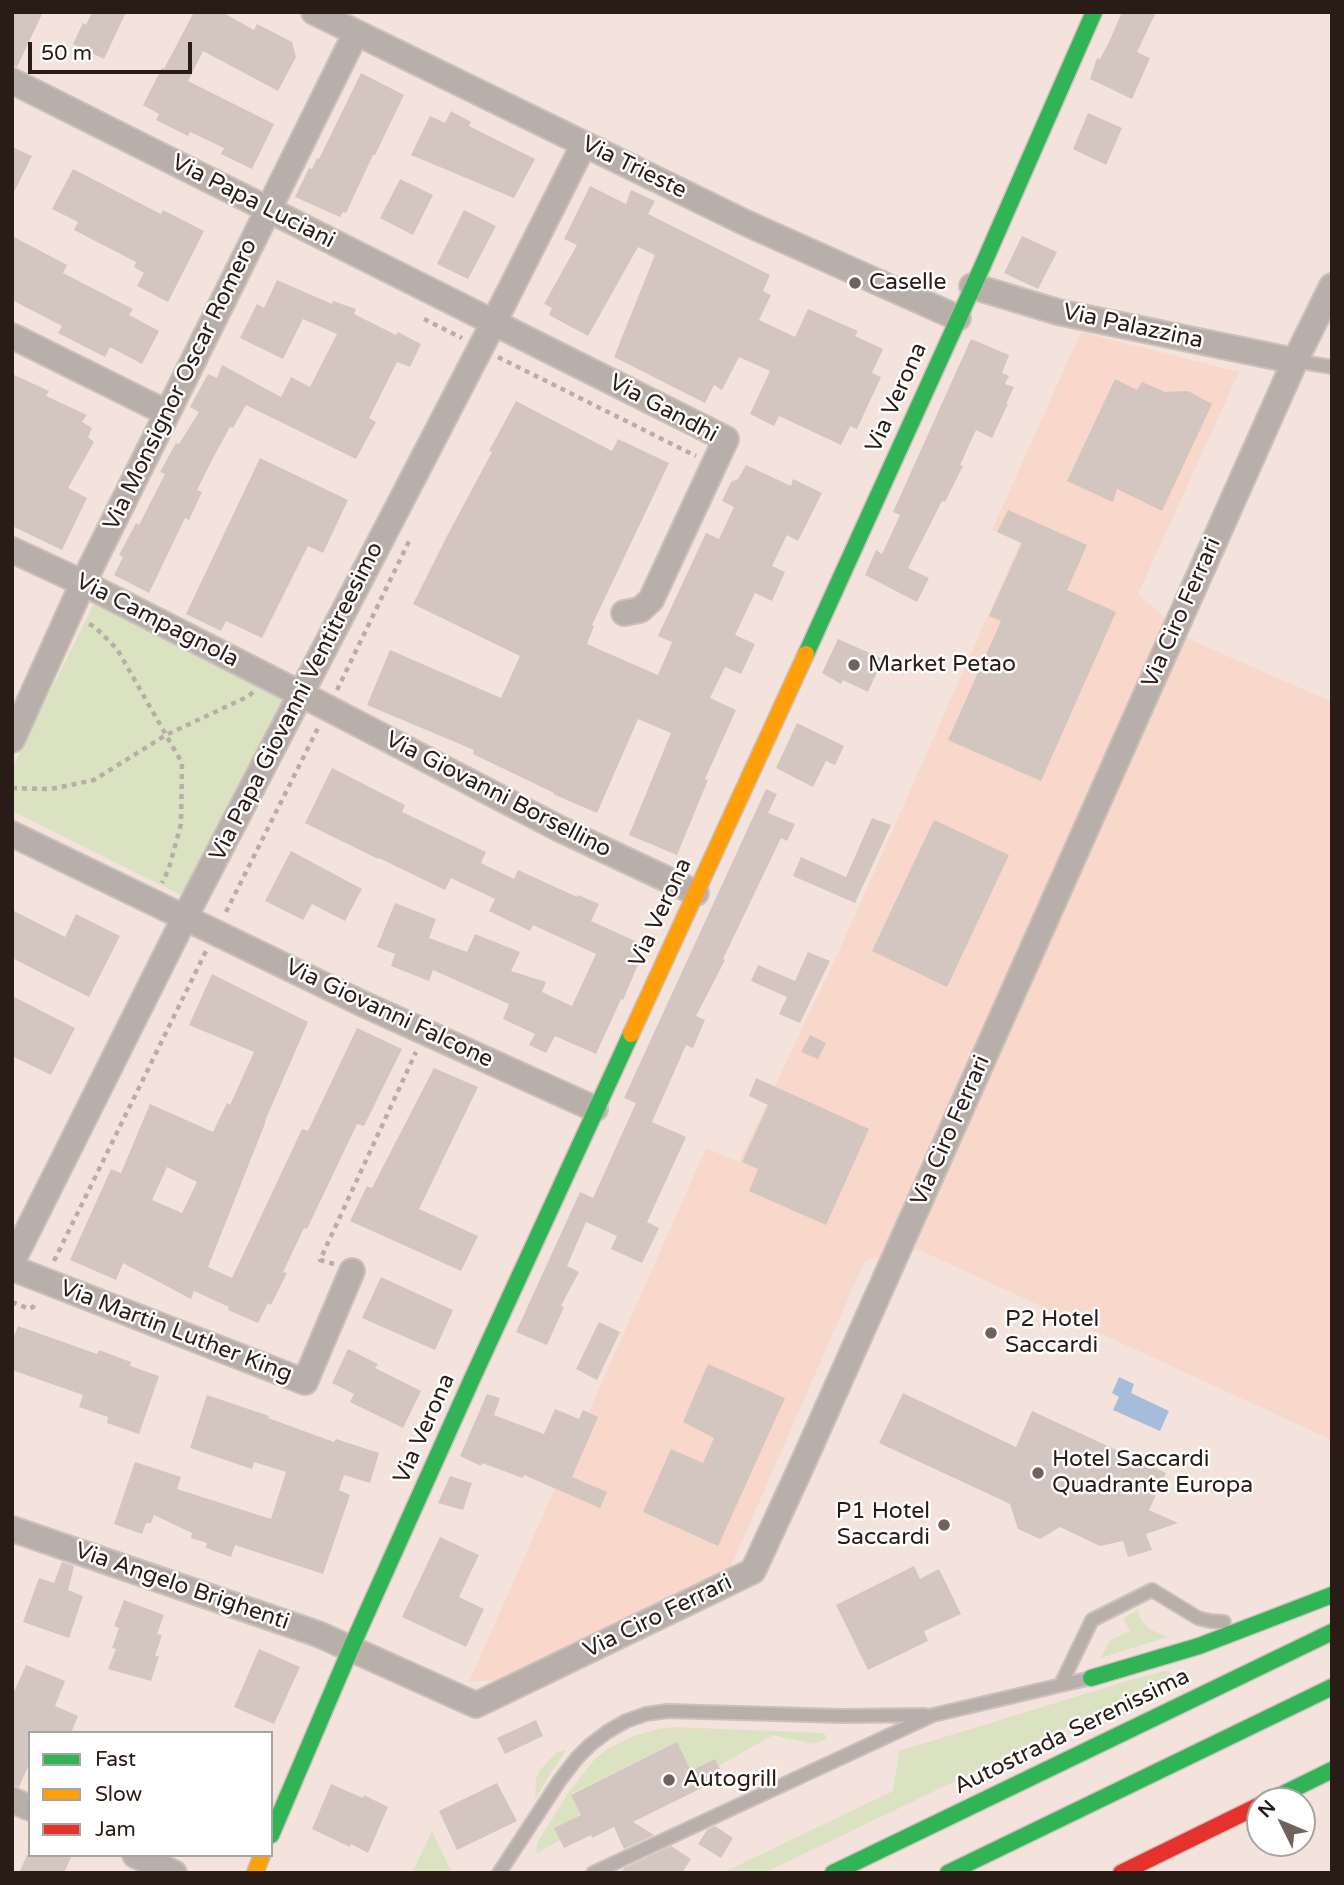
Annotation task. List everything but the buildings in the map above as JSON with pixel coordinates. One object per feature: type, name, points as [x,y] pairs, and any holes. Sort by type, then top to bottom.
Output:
[{"type":"main road","name":"Via Verona","points":[[273,1830],[351,1648],[595,1109],[825,614],[1094,12]]},
{"type":"main road","points":[[1091,1678],[1199,1646],[1332,1595]]},
{"type":"main road","name":"Autostrada Serenissima","points":[[833,1873],[1332,1632]]},
{"type":"main road","points":[[947,1873],[1332,1687]]},
{"type":"main road","points":[[1297,1787],[1332,1770]]},
{"type":"main road","points":[[1121,1873],[1246,1812]]},
{"type":"street","name":"Via Trieste","points":[[314,12],[746,223],[958,318]]},
{"type":"street","name":"Via Monsignor Oscar Romero","points":[[12,740],[83,583],[356,33]]},
{"type":"street","name":"Via Papa Luciani","points":[[12,81],[494,322]]},
{"type":"street","name":"Via Papa Giovanni Ventitreesimo","points":[[12,1262],[185,917],[584,144]]},
{"type":"street","name":"Via Palazzina","points":[[972,286],[1058,312],[1295,361]]},
{"type":"street","name":"Via Ciro Ferrari","points":[[351,1648],[476,1705],[753,1571],[1295,361],[1332,286]]},
{"type":"street","name":"Via Gandhi","points":[[494,322],[726,439],[651,600],[640,610],[624,613]]},
{"type":"street","points":[[12,336],[167,413]]},
{"type":"street","name":"Via Campagnola","points":[[12,550],[83,583],[301,694]]},
{"type":"street","name":"Via Giovanni Borsellino","points":[[301,694],[560,829],[696,893]]},
{"type":"street","name":"Via Giovanni Falcone","points":[[12,834],[361,1003],[595,1109]]},
{"type":"street","name":"Via Martin Luther King","points":[[12,1268],[305,1382],[352,1271]]},
{"type":"street","name":"Via Angelo Brighenti","points":[[12,1529],[318,1634],[351,1648]]},
{"type":"street","points":[[12,1800],[28,1807]]},
{"type":"street","points":[[139,1857],[174,1873]]},
{"type":"lane","points":[[1295,361],[1332,368]]},
{"type":"lane","points":[[1061,1684],[1092,1620],[1152,1590],[1187,1612],[1210,1622],[1256,1625]]},
{"type":"lane","points":[[593,1873],[933,1715],[1091,1678]]},
{"type":"lane","points":[[499,1873],[577,1758],[607,1732],[626,1721],[646,1714],[668,1711],[843,1716],[933,1715]]},
{"type":"path","points":[[498,357],[714,464]]},
{"type":"path","points":[[12,1304],[29,1309],[33,1307],[413,533]]},
{"type":"path","points":[[69,614],[95,626],[117,649],[182,763],[181,824],[169,868],[155,902]]},
{"type":"path","points":[[12,789],[51,789],[94,779],[166,736],[249,696],[267,677]]},
{"type":"path","points":[[352,1271],[320,1260],[426,1032]]},
{"type":"shaded area","points":[[1081,332],[1239,372],[1138,594],[1191,640],[1332,702],[1332,1440],[917,1249],[865,1260],[728,1573],[500,1680],[469,1682],[706,1148],[739,1162],[839,951],[1020,543],[992,530]]},
{"type":"green space","points":[[95,602],[284,697],[183,896],[12,811],[12,768]]},
{"type":"green space","points":[[1138,1610],[1140,1618],[1149,1629],[1168,1637],[1100,1658],[1111,1640],[1130,1631],[1123,1618]]},
{"type":"green space","points":[[1169,1670],[1172,1677],[764,1873],[722,1873],[893,1791],[899,1751]]},
{"type":"green space","points":[[673,1727],[823,1733],[827,1737],[814,1744],[773,1735],[719,1766],[691,1771],[676,1743],[571,1794],[581,1815],[554,1828],[560,1840],[538,1853],[536,1851],[538,1841],[569,1792],[594,1760],[606,1750],[631,1737]]},
{"type":"green space","points":[[566,1750],[535,1799],[536,1779],[540,1770],[557,1752]]},
{"type":"green space","points":[[432,1831],[452,1873],[412,1873]]},
{"type":"water","points":[[1119,1377],[1134,1384],[1131,1393],[1169,1411],[1160,1431],[1113,1410],[1119,1397],[1112,1393]]},
{"type":"traffic: fast","points":[[806,654],[982,267],[1094,12]]},
{"type":"traffic: fast","points":[[273,1830],[351,1648],[631,1034]]},
{"type":"traffic: fast","points":[[1091,1678],[1199,1646],[1332,1595]]},
{"type":"traffic: fast","points":[[833,1873],[1332,1632]]},
{"type":"traffic: fast","points":[[948,1873],[1332,1687]]},
{"type":"traffic: fast","points":[[1297,1787],[1332,1770]]},
{"type":"traffic: slow","points":[[631,1034],[806,654]]},
{"type":"traffic: slow","points":[[255,1873],[261,1857]]},
{"type":"traffic: jam","points":[[1121,1873],[1246,1812]]},
{"type":"place","name":"Caselle","points":[[855,283]]},
{"type":"place","name":"Market Petao","points":[[854,665]]},
{"type":"place","name":"P2 Hotel Saccardi","points":[[991,1333]]},
{"type":"place","name":"Hotel Saccardi Quadrante Europa","points":[[1038,1473]]},
{"type":"place","name":"P1 Hotel Saccardi","points":[[944,1525]]},
{"type":"place","name":"Autogrill","points":[[669,1780]]}]
